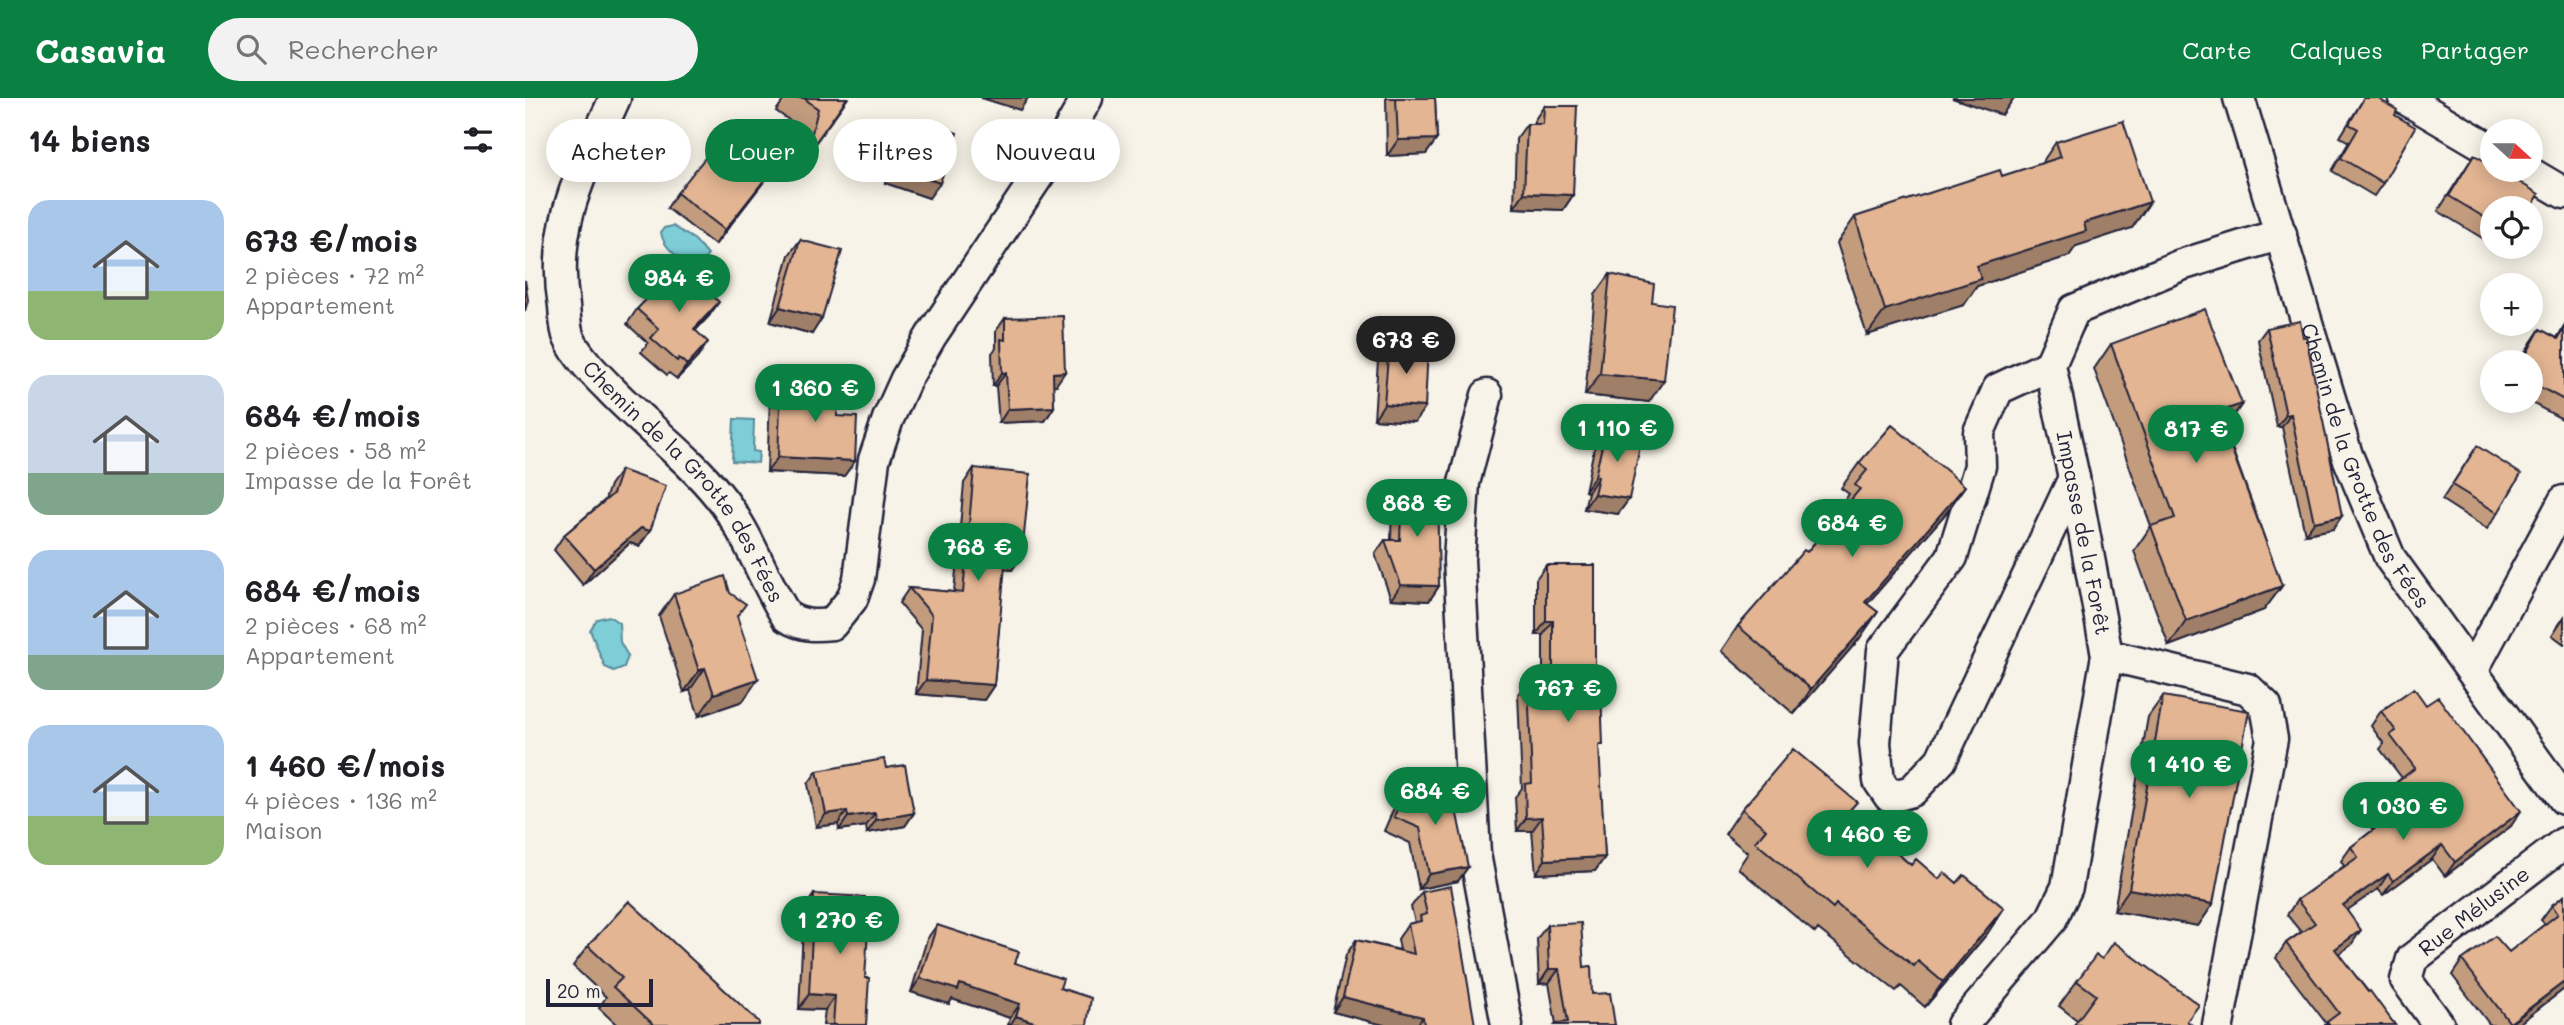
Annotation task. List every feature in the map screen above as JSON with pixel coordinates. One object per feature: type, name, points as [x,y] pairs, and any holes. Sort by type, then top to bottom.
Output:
[{"type":"street","name":"Chemin de la Grotte des Fées","points":[[615,98],[570,199],[560,255],[562,295],[569,337],[608,388],[696,470],[720,497],[739,526],[776,601],[787,617],[802,625],[817,626],[832,624],[852,599],[859,579],[874,460],[906,379],[931,336],[1087,98]]},
{"type":"street","name":"Chemin de la Grotte des Fées","points":[[2239,98],[2347,454],[2390,558],[2564,799]]},
{"type":"street","points":[[2404,98],[2480,143]]},
{"type":"street","points":[[2543,181],[2564,193]]},
{"type":"street","points":[[2074,478],[1941,760],[1912,791],[1890,797],[1879,782],[1875,743],[1882,650],[1952,557],[1980,466],[1979,432],[1998,389],[2050,365],[2074,310],[2181,265],[2281,234]]},
{"type":"street","name":"Impasse de la Forêt","points":[[2050,365],[2107,656],[2248,689],[2266,706],[2272,739],[2218,1025]]},
{"type":"street","points":[[1486,395],[1464,483],[1459,560],[1475,854],[1507,1025]]},
{"type":"street","points":[[2472,671],[2564,501]]},
{"type":"street","points":[[1962,1025],[2051,919],[2067,887],[2107,656]]},
{"type":"street","name":"Rue Mélusine","points":[[2439,1025],[2406,980],[2412,958],[2564,843]]},
{"type":"water","points":[[673,226],[695,240],[708,255],[698,267],[680,258],[665,244],[661,232],[664,228]]},
{"type":"water","points":[[734,419],[754,420],[753,451],[759,452],[758,463],[732,461]]},
{"type":"water","points":[[609,616],[619,623],[620,642],[628,656],[624,667],[614,671],[605,667],[590,630],[597,619]]},
{"type":"building","points":[[804,98],[847,98],[819,137],[819,119],[816,119],[818,109]]},
{"type":"building","points":[[1396,98],[1435,98],[1437,139],[1398,140]]},
{"type":"building","points":[[2364,98],[2377,98],[2397,110],[2395,115],[2415,127],[2383,183],[2341,158],[2358,129],[2349,124]]},
{"type":"building","points":[[1544,106],[1577,106],[1573,195],[1524,193],[1527,124],[1543,124]]},
{"type":"building","points":[[2123,121],[2150,202],[2084,223],[2086,231],[1977,266],[1981,279],[1885,310],[1855,217],[2000,170],[2002,176],[2061,157],[2056,142]]},
{"type":"building","points":[[2474,155],[2480,158],[2480,182],[2519,182],[2539,194],[2480,196],[2480,215],[2449,196]]},
{"type":"building","points":[[705,158],[705,182],[763,182],[725,230],[677,193],[686,182],[691,182],[691,176]]},
{"type":"building","points":[[800,240],[842,251],[822,318],[780,307]]},
{"type":"building","points":[[680,265],[719,302],[694,329],[708,342],[687,365],[679,358],[677,361],[651,338],[659,329],[637,309]]},
{"type":"building","points":[[1610,274],[1654,284],[1652,302],[1672,305],[1664,380],[1600,374]]},
{"type":"building","points":[[525,280],[528,300],[525,311]]},
{"type":"building","points":[[2205,309],[2242,404],[2218,412],[2282,586],[2186,621],[2151,526],[2175,518],[2111,344]]},
{"type":"building","points":[[1063,316],[1065,372],[1053,373],[1054,407],[1008,409],[1006,373],[1002,373],[1001,339],[1005,340],[1005,318]]},
{"type":"building","points":[[2300,321],[2303,337],[2306,336],[2342,516],[2314,522],[2291,414],[2286,415],[2267,328]]},
{"type":"building","points":[[2564,329],[2564,400],[2543,389],[2543,350],[2529,350],[2536,336],[2543,336],[2543,331],[2558,339]]},
{"type":"building","points":[[1389,345],[1428,348],[1425,407],[1384,404]]},
{"type":"building","points":[[781,382],[839,386],[837,416],[857,417],[855,461],[778,457]]},
{"type":"building","points":[[1892,425],[1965,486],[1865,602],[1878,612],[1811,689],[1738,626],[1804,550],[1807,552],[1860,489],[1855,485],[1867,470],[1859,463]]},
{"type":"building","points":[[1606,429],[1642,437],[1629,499],[1594,494],[1598,477],[1595,476]]},
{"type":"building","points":[[2477,446],[2521,474],[2498,513],[2452,485]]},
{"type":"building","points":[[974,468],[1030,474],[1022,555],[1006,554],[994,685],[926,680],[932,615],[909,588],[963,593]]},
{"type":"building","points":[[621,470],[666,486],[650,531],[641,528],[594,569],[564,535],[613,494]]},
{"type":"building","points":[[1402,488],[1437,488],[1439,586],[1401,585],[1385,540],[1400,540]]},
{"type":"building","points":[[1546,565],[1595,565],[1595,690],[1601,690],[1603,745],[1599,745],[1605,857],[1545,860],[1542,817],[1526,818],[1525,784],[1532,783],[1528,680],[1553,679],[1553,621],[1546,621]]},
{"type":"building","points":[[725,576],[730,593],[746,604],[737,616],[758,679],[714,694],[705,668],[699,671],[674,594]]},
{"type":"building","points":[[2414,688],[2426,705],[2438,697],[2521,811],[2455,862],[2442,845],[2393,881],[2388,874],[2343,905],[2361,930],[2335,949],[2395,1025],[2329,1025],[2327,1022],[2339,1013],[2286,943],[2315,923],[2297,900],[2358,857],[2351,847],[2386,820],[2372,802],[2415,768],[2390,735],[2396,731],[2381,711]]},
{"type":"building","points":[[2163,696],[2249,711],[2213,904],[2129,889]]},
{"type":"building","points":[[1793,749],[1857,802],[1848,812],[1911,865],[1916,859],[1939,879],[1944,872],[1957,883],[1964,875],[2004,908],[1943,982],[1918,961],[1914,966],[1836,904],[1833,908],[1755,842],[1766,829],[1742,809]]},
{"type":"building","points":[[884,759],[886,768],[905,765],[914,813],[876,820],[875,813],[848,817],[847,811],[826,814],[817,771]]},
{"type":"building","points":[[1409,781],[1454,800],[1468,867],[1429,874],[1420,828],[1394,817]]},
{"type":"building","points":[[1451,886],[1475,1025],[1424,1025],[1423,1017],[1343,997],[1356,940],[1414,954],[1408,924],[1421,921],[1420,916],[1427,914],[1422,892]]},
{"type":"building","points":[[814,894],[865,897],[863,929],[868,930],[865,978],[869,978],[866,1025],[833,1025],[835,996],[809,994]]},
{"type":"building","points":[[2564,896],[2564,982],[2510,1023],[2462,960],[2495,936],[2509,952],[2558,914],[2552,905]]},
{"type":"building","points":[[629,901],[759,1022],[759,1025],[654,1025],[613,987],[622,978],[588,946]]},
{"type":"building","points":[[1581,923],[1584,967],[1591,966],[1592,994],[1610,993],[1615,1025],[1557,1025],[1568,1022],[1559,969],[1549,969],[1547,925]]},
{"type":"building","points":[[937,925],[1019,952],[1015,963],[1063,979],[1060,988],[1091,998],[1087,1025],[1043,1025],[1016,1016],[1020,1004],[960,984],[958,990],[920,978]]},
{"type":"building","points":[[2114,942],[2199,1005],[2187,1021],[2192,1025],[2074,1025],[2096,995],[2077,981],[2096,955],[2102,959]]}]
